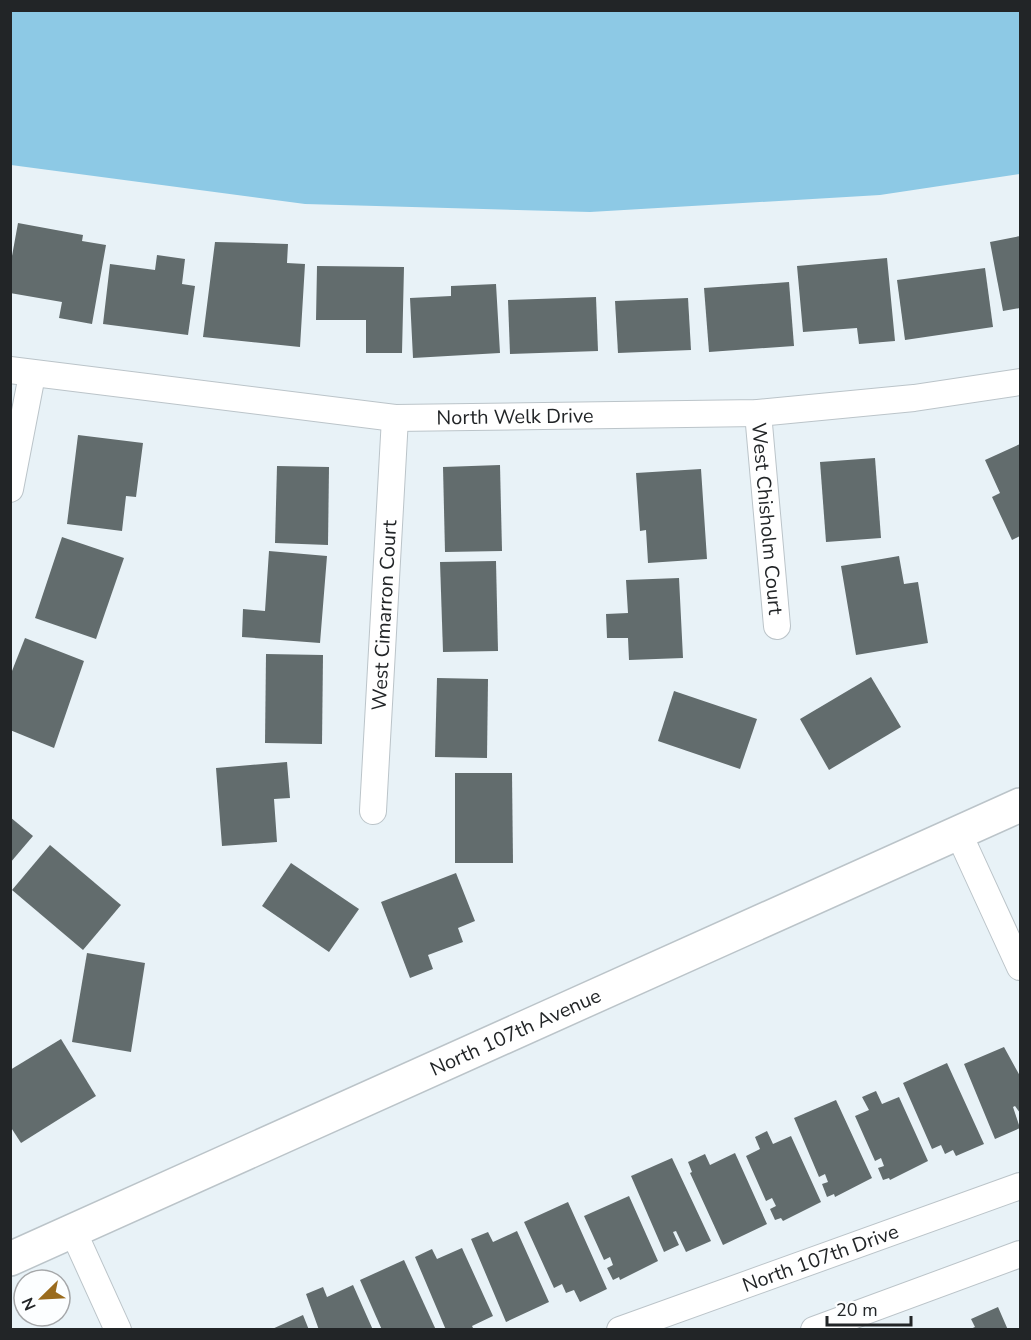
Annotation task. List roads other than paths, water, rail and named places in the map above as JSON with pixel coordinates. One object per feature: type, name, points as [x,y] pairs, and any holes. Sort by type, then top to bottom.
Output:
[{"type":"main road","name":"North 107th Avenue","points":[[10,1259],[1020,805]]},
{"type":"street","name":"North Welk Drive","points":[[21,372],[395,418],[758,412],[914,398],[1020,382]]},
{"type":"street","points":[[10,489],[21,372]]},
{"type":"street","name":"West Chisholm Court","points":[[758,412],[777,626]]},
{"type":"street","name":"West Cimarron Court","points":[[372,811],[395,418]]},
{"type":"street","points":[[958,832],[1020,967]]},
{"type":"street","name":"North 107th Drive","points":[[621,1329],[1020,1186]]},
{"type":"street","points":[[73,1231],[118,1329]]},
{"type":"street","points":[[814,1329],[1020,1254]]}]
